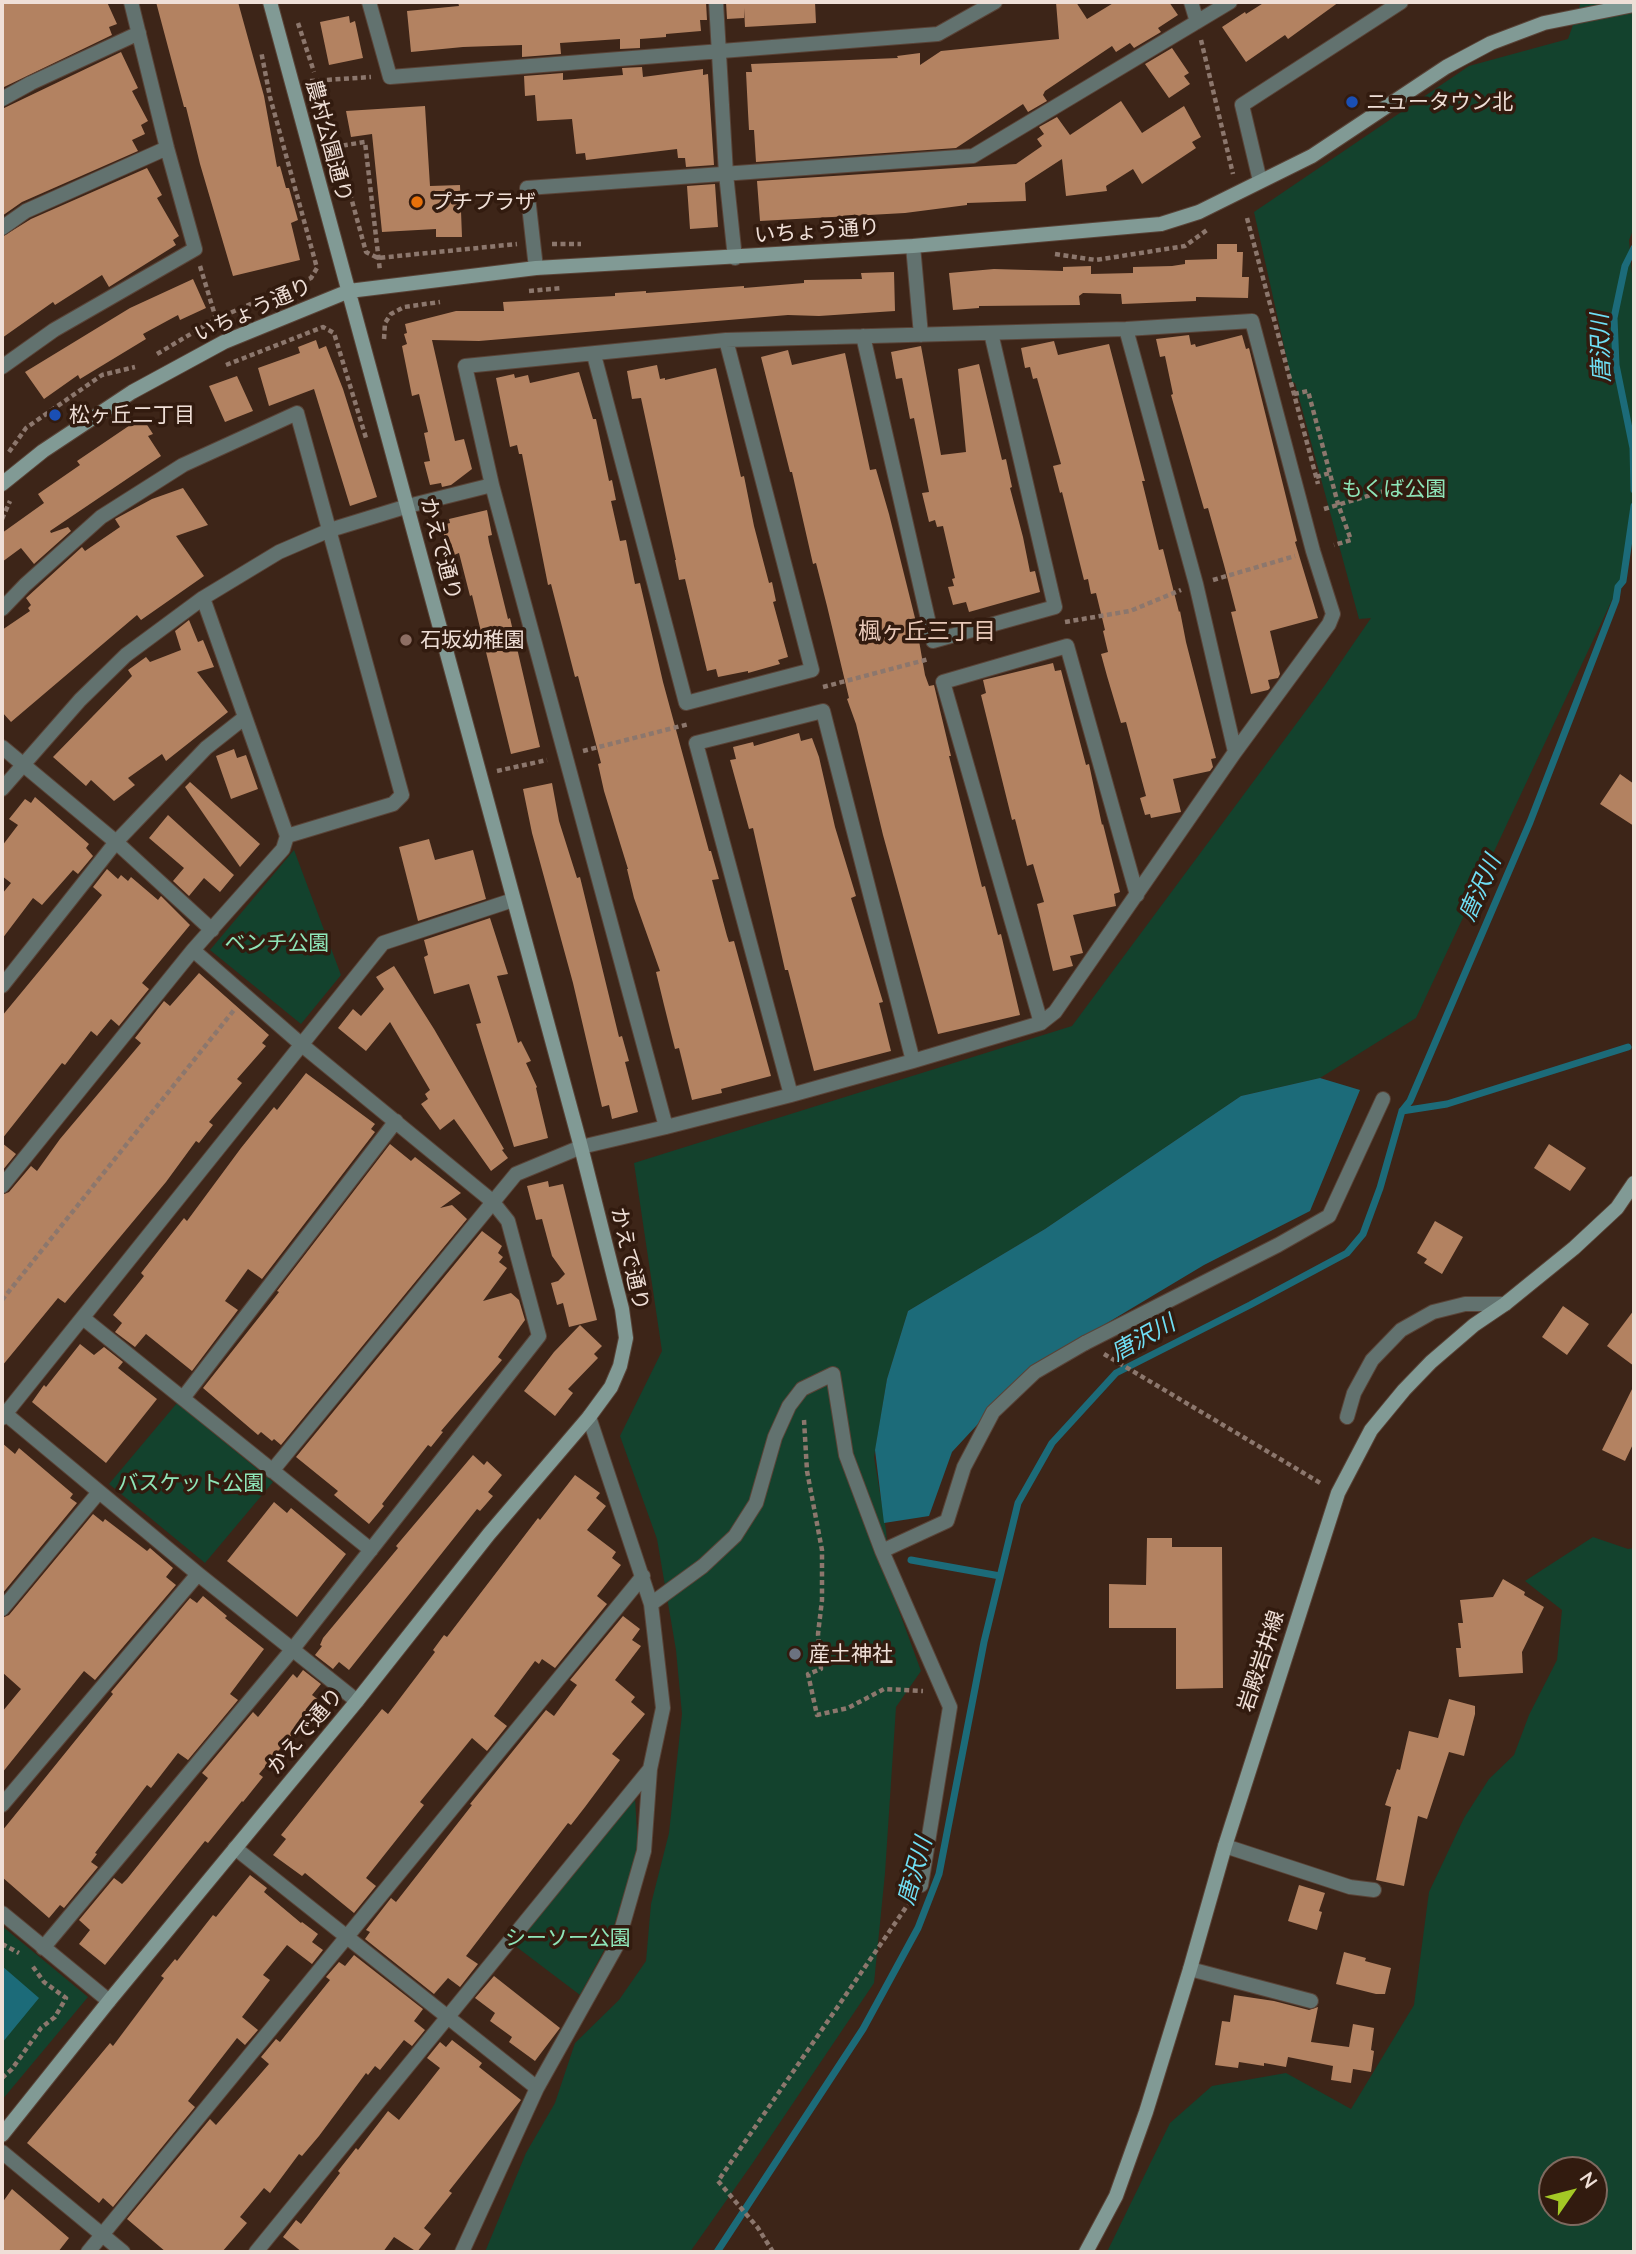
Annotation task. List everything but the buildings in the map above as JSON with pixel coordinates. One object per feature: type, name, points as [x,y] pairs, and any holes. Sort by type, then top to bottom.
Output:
[{"type":"street","points":[[2,367],[54,331],[195,249],[166,148],[131,2]]},
{"type":"street","name":"農村公園通り","points":[[270,2],[349,290]]},
{"type":"street","points":[[369,2],[390,77],[939,34],[995,2]]},
{"type":"street","points":[[716,2],[726,174],[735,258]]},
{"type":"street","points":[[1191,2],[1197,22]]},
{"type":"street","points":[[536,268],[527,188],[973,156],[1230,2]]},
{"type":"street","points":[[1259,181],[1242,106],[1401,2]]},
{"type":"street","name":"いちょう通り","points":[[8,488],[43,451],[132,392],[224,342],[349,290],[536,268],[913,246],[1161,224],[1199,212],[1312,156],[1446,66],[1491,43],[1544,23],[1634,5]]},
{"type":"street","points":[[2,99],[30,83],[139,33]]},
{"type":"street","points":[[2,228],[26,211],[166,148]]},
{"type":"street","points":[[913,246],[921,335]]},
{"type":"street","name":"かえで通り","points":[[2,2135],[109,2000],[357,1702],[489,1534],[589,1418],[611,1387],[620,1366],[626,1338],[622,1309],[581,1147],[349,290]]},
{"type":"street","points":[[272,1471],[516,1174],[581,1147],[666,1127],[791,1095],[913,1061],[1041,1023],[1055,1012],[1235,752],[1329,624],[1333,614],[1313,551],[1252,321],[1126,329],[726,340],[465,366],[492,485],[666,1127]]},
{"type":"street","points":[[1126,329],[1196,584],[1235,752]]},
{"type":"street","points":[[863,336],[933,641],[1055,607],[991,333]]},
{"type":"street","points":[[594,355],[686,703],[812,670],[726,340]]},
{"type":"street","points":[[2,609],[24,585],[101,517],[183,465],[298,413],[402,795],[393,804],[287,836]]},
{"type":"street","points":[[2,789],[80,700],[126,655],[203,598],[279,552],[330,530],[408,506],[492,485]]},
{"type":"street","points":[[2,1186],[193,950],[282,849],[287,836],[203,598]]},
{"type":"street","points":[[1041,1023],[943,682],[1067,646],[1137,895]]},
{"type":"street","points":[[791,1095],[696,743],[823,712],[913,1061]]},
{"type":"street","points":[[2,986],[116,842],[206,748],[244,718]]},
{"type":"street","points":[[2,747],[116,842],[212,930]]},
{"type":"street","points":[[357,1702],[3,1415],[383,943],[513,900]]},
{"type":"street","points":[[43,1948],[292,1650],[539,1336],[508,1221],[492,1201],[302,1045],[193,950]]},
{"type":"street","points":[[882,1551],[947,1521],[964,1467],[993,1412],[1035,1372],[1085,1343],[1278,1245],[1329,1216],[1382,1099]]},
{"type":"street","points":[[183,1398],[396,1121]]},
{"type":"street","name":"岩殿岩井線","points":[[1086,2252],[1116,2196],[1146,2112],[1191,1969],[1225,1846],[1338,1493],[1371,1430],[1404,1390],[1431,1362],[1474,1325],[1505,1304],[1583,1240],[1618,1208],[1634,1183]]},
{"type":"street","points":[[1347,1417],[1354,1394],[1372,1360],[1401,1330],[1433,1312],[1465,1304],[1505,1304]]},
{"type":"street","points":[[83,1318],[371,1550]]},
{"type":"street","points":[[652,1604],[703,1566],[735,1536],[756,1503],[775,1437],[789,1406],[802,1389],[833,1374],[846,1455],[882,1551],[950,1707],[921,1885]]},
{"type":"street","points":[[461,2252],[537,2088],[617,1945],[644,1851],[650,1769],[663,1708],[652,1604],[589,1418]]},
{"type":"street","points":[[2,1609],[99,1492]]},
{"type":"street","points":[[2,1805],[198,1574]]},
{"type":"street","points":[[88,2252],[643,1576]]},
{"type":"street","points":[[256,2252],[650,1769]]},
{"type":"street","points":[[1225,1846],[1350,1888],[1374,1890]]},
{"type":"street","points":[[235,1848],[537,2088]]},
{"type":"street","points":[[2,1913],[109,2000]]},
{"type":"street","points":[[1191,1969],[1311,2001]]},
{"type":"street","points":[[2,2152],[123,2252]]},
{"type":"path","points":[[297,21],[314,72]]},
{"type":"path","points":[[1197,22],[1218,121],[1233,174]]},
{"type":"path","points":[[291,82],[390,77]]},
{"type":"path","points":[[323,95],[366,252],[379,258],[518,244]]},
{"type":"path","points":[[309,151],[365,142],[383,285]]},
{"type":"path","points":[[1247,218],[1255,243]]},
{"type":"path","points":[[195,249],[224,342]]},
{"type":"path","points":[[520,291],[570,288]]},
{"type":"path","points":[[385,346],[382,334],[391,314],[404,307],[443,301]]},
{"type":"path","points":[[215,370],[323,327],[334,333],[369,447]]},
{"type":"path","points":[[1294,394],[1308,391],[1350,540],[1334,545]]},
{"type":"path","points":[[1316,477],[1330,473]]},
{"type":"path","points":[[2,519],[8,488]]},
{"type":"path","points":[[1324,509],[1391,489]]},
{"type":"path","points":[[1060,623],[1130,611],[1196,584],[1313,551]]},
{"type":"path","points":[[818,687],[835,685],[937,657]]},
{"type":"path","points":[[480,775],[691,723]]},
{"type":"path","points":[[2,1300],[222,1023],[246,997]]},
{"type":"path","points":[[1107,1357],[1338,1493]]},
{"type":"path","points":[[798,1394],[804,1409],[807,1471],[822,1550],[822,1600],[818,1634],[821,1669],[808,1674],[817,1715],[848,1707],[884,1689],[913,1689],[944,1695]]},
{"type":"path","points":[[774,2252],[758,2228],[718,2182],[921,1885]]},
{"type":"path","points":[[2,1944],[21,1954],[44,1982],[66,1998],[55,2017],[41,2028],[12,2069],[2,2078]]},
{"type":"green space","name":"もくば公園","points":[[1581,2],[1634,2],[1634,228],[1629,240],[1634,297],[1634,533],[1618,587],[1416,1018],[1320,1078],[1241,1096],[1045,1229],[908,1311],[887,1379],[874,1457],[886,1530],[891,1589],[921,1671],[896,1707],[885,1873],[874,1983],[690,2252],[485,2252],[526,2153],[555,2103],[575,2043],[619,2000],[646,1961],[651,1904],[669,1833],[682,1714],[676,1650],[657,1539],[620,1436],[662,1351],[634,1163],[1072,1026],[1325,685],[1371,618],[1359,619],[1295,383],[1292,382],[1254,212],[1469,66],[1568,39]]},
{"type":"green space","name":"ベンチ公園","points":[[294,850],[341,975],[301,1024],[210,950]]},
{"type":"green space","name":"バスケット公園","points":[[177,1403],[273,1482],[205,1563],[109,1484]]},
{"type":"green space","points":[[1593,1537],[1628,1549],[1634,1548],[1634,2252],[1107,2252],[1170,2123],[1212,2086],[1286,2073],[1351,2109],[1414,2005],[1429,1892],[1464,1818],[1489,1779],[1514,1755],[1529,1715],[1557,1660],[1562,1610],[1525,1581]]},
{"type":"green space","name":"シーソー公園","points":[[635,1798],[638,1850],[609,1941],[580,1995],[514,1945]]},
{"type":"green space","points":[[2,1926],[88,1997],[2,2100]]},
{"type":"water","points":[[1320,1078],[1360,1090],[1310,1211],[1204,1265],[1027,1371],[952,1452],[929,1516],[884,1523],[875,1450],[887,1379],[908,1311],[1045,1229],[1241,1096]]},
{"type":"water","points":[[2,1966],[39,1998],[2,2043]]},
{"type":"waterway","name":"唐沢川","points":[[1634,248],[1625,266],[1614,318],[1616,365],[1633,448],[1634,490]]},
{"type":"waterway","name":"唐沢川","points":[[717,2252],[863,2029],[918,1928],[939,1874],[984,1642],[1018,1503],[1052,1443],[1116,1373],[1347,1253],[1363,1234],[1380,1188],[1402,1111],[1410,1101],[1530,822],[1616,600],[1618,587],[1623,581],[1634,506]]},
{"type":"waterway","points":[[1402,1111],[1447,1104],[1628,1047]]},
{"type":"waterway","points":[[911,1560],[1000,1576]]},
{"type":"place","name":"ニュータウン北","points":[[1352,102]]},
{"type":"place","name":"プチプラザ","points":[[417,202]]},
{"type":"place","name":"松ヶ丘二丁目","points":[[55,415]]},
{"type":"place","name":"石坂幼稚園","points":[[406,640]]},
{"type":"place","name":"産土神社","points":[[795,1654]]},
{"type":"district","name":"楓ヶ丘三丁目","points":[[927,632]]}]
